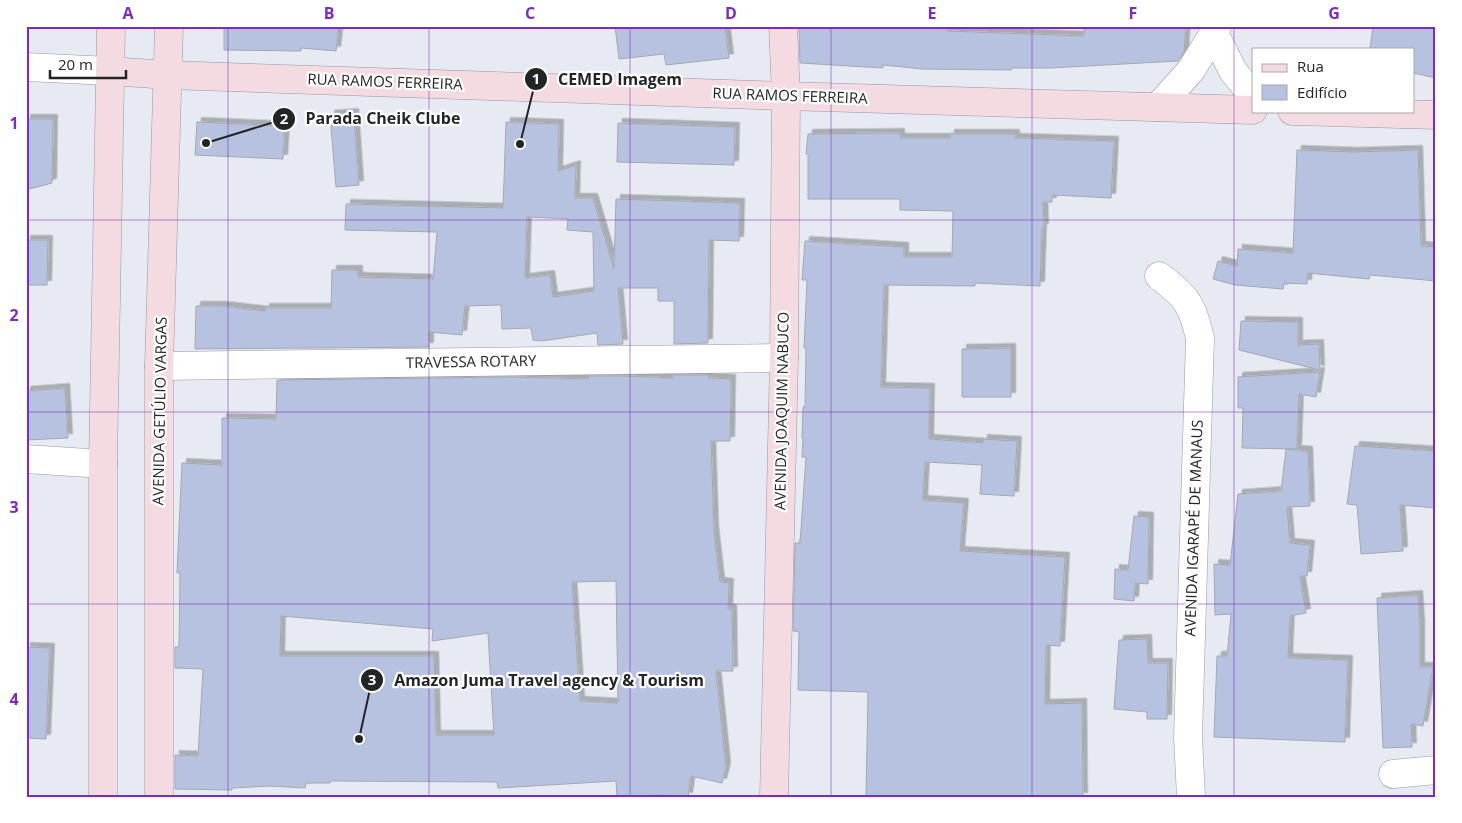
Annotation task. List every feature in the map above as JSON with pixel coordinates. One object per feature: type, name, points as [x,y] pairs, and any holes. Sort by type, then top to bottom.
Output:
[{"type":"main road","points":[[103,797],[103,464],[112,26]]},
{"type":"main road","name":"AVENIDA GETÚLIO VARGAS","points":[[159,797],[159,366],[169,26]]},
{"type":"main road","name":"AVENIDA JOAQUIM NABUCO","points":[[774,797],[784,358],[786,96],[783,26]]},
{"type":"main road","name":"RUA RAMOS FERREIRA","points":[[110,71],[168,75],[1252,110]]},
{"type":"main road","points":[[1328,112],[1436,115]]},
{"type":"street","points":[[1216,30],[1234,72],[1252,95]]},
{"type":"street","points":[[1158,107],[1191,70],[1216,30]]},
{"type":"street","name":"RUA RAMOS FERREIRA","points":[[26,67],[110,71]]},
{"type":"street","name":"AVENIDA IGARAPÉ DE MANAUS","points":[[1159,276],[1182,294],[1190,304],[1200,338],[1188,727],[1191,797]]},
{"type":"street","name":"TRAVESSA ROTARY","points":[[159,366],[784,358]]},
{"type":"street","points":[[26,459],[103,464]]},
{"type":"street","points":[[1393,774],[1436,770]]},
{"type":"building","points":[[224,26],[339,26],[336,51],[301,48],[301,51],[224,50]]},
{"type":"building","points":[[615,26],[725,26],[729,58],[666,65],[664,54],[619,59]]},
{"type":"building","points":[[799,26],[947,26],[947,31],[1084,36],[1084,26],[1186,26],[1184,52],[1178,61],[1051,68],[1012,68],[1011,70],[922,69],[883,65],[883,68],[800,63]]},
{"type":"building","points":[[1373,26],[1436,26],[1436,78],[1414,73],[1414,48],[1370,48]]},
{"type":"building","points":[[354,113],[359,185],[336,187],[330,115]]},
{"type":"building","points":[[26,119],[53,119],[52,183],[26,190]]},
{"type":"building","points":[[197,122],[285,126],[283,159],[195,155]]},
{"type":"building","points":[[506,122],[559,124],[558,171],[576,165],[575,198],[593,198],[614,269],[616,199],[740,203],[739,241],[709,240],[708,343],[674,344],[674,301],[658,301],[658,288],[618,288],[623,344],[598,345],[597,333],[542,341],[533,340],[531,328],[502,329],[501,305],[465,306],[462,335],[429,332],[429,347],[195,349],[196,306],[222,306],[265,311],[265,308],[331,308],[332,270],[358,270],[358,277],[433,279],[437,232],[345,230],[346,204],[503,208]],"holes":[[[527,217],[568,219],[567,230],[593,232],[594,291],[553,297],[550,275],[525,278]]]},
{"type":"building","points":[[618,123],[735,127],[734,165],[617,162]]},
{"type":"building","points":[[900,133],[900,138],[950,138],[950,134],[1015,134],[1015,138],[1114,141],[1111,198],[1052,195],[1052,202],[1043,202],[1044,228],[1042,228],[1040,286],[975,283],[975,286],[884,285],[881,387],[930,388],[929,439],[983,443],[983,439],[1017,441],[1014,496],[980,494],[982,465],[925,462],[923,500],[964,503],[960,551],[1065,557],[1060,646],[1046,645],[1045,704],[1082,703],[1083,797],[866,797],[868,692],[798,690],[799,632],[793,631],[795,543],[800,543],[806,457],[802,457],[803,407],[805,407],[806,348],[804,348],[807,280],[802,280],[805,241],[904,247],[904,257],[952,257],[953,211],[900,210],[900,199],[808,199],[808,154],[806,154],[808,134]]},
{"type":"building","points":[[1297,150],[1354,152],[1418,150],[1421,246],[1436,247],[1436,281],[1370,275],[1369,279],[1308,273],[1307,284],[1284,283],[1283,289],[1235,285],[1213,279],[1218,261],[1237,266],[1238,249],[1293,253]]},
{"type":"building","points":[[26,240],[48,240],[47,285],[26,285]]},
{"type":"building","points":[[1241,321],[1298,322],[1298,345],[1319,344],[1320,370],[1239,350]]},
{"type":"building","points":[[1011,348],[1011,397],[962,397],[962,349]]},
{"type":"building","points":[[1320,372],[1316,397],[1299,394],[1297,449],[1242,448],[1243,408],[1238,408],[1238,377]]},
{"type":"building","points":[[673,375],[708,375],[708,378],[731,379],[730,441],[711,441],[714,531],[720,582],[729,583],[728,609],[732,609],[733,671],[716,671],[726,767],[722,783],[691,776],[688,797],[661,795],[617,797],[616,781],[498,788],[497,782],[330,781],[330,783],[306,783],[305,788],[270,786],[232,788],[232,790],[175,789],[175,755],[198,756],[203,669],[175,668],[175,647],[179,647],[180,573],[177,573],[182,463],[222,465],[222,418],[276,419],[277,380],[508,377],[588,379],[589,376],[673,378]],"holes":[[[616,581],[618,703],[580,701],[572,582]],[[281,616],[433,629],[432,641],[488,633],[494,735],[436,735],[434,656],[280,656]]]},
{"type":"building","points":[[65,388],[68,438],[26,440],[26,391]]},
{"type":"building","points":[[1355,446],[1436,451],[1436,508],[1400,505],[1403,551],[1361,554],[1357,505],[1347,504]]},
{"type":"building","points":[[1286,449],[1308,451],[1310,506],[1287,507],[1290,543],[1310,545],[1307,576],[1300,576],[1306,613],[1290,616],[1288,658],[1348,660],[1345,742],[1214,737],[1217,656],[1227,656],[1231,614],[1215,615],[1214,564],[1230,565],[1238,494],[1281,491]]},
{"type":"building","points":[[1134,516],[1149,517],[1148,584],[1135,583],[1134,601],[1114,599],[1115,569],[1128,570]]},
{"type":"building","points":[[1418,595],[1420,667],[1433,667],[1423,726],[1411,724],[1412,747],[1383,748],[1377,598]]},
{"type":"building","points":[[1147,639],[1148,663],[1168,663],[1167,719],[1147,719],[1147,712],[1114,709],[1119,640]]},
{"type":"building","points":[[26,647],[50,648],[46,739],[26,738]]},
{"type":"place","name":"Parada Cheik Clube","points":[[206,143]]},
{"type":"place","name":"CEMED Imagem","points":[[520,144]]},
{"type":"place","name":"Amazon Juma Travel agency & Tourism","points":[[359,739]]}]
